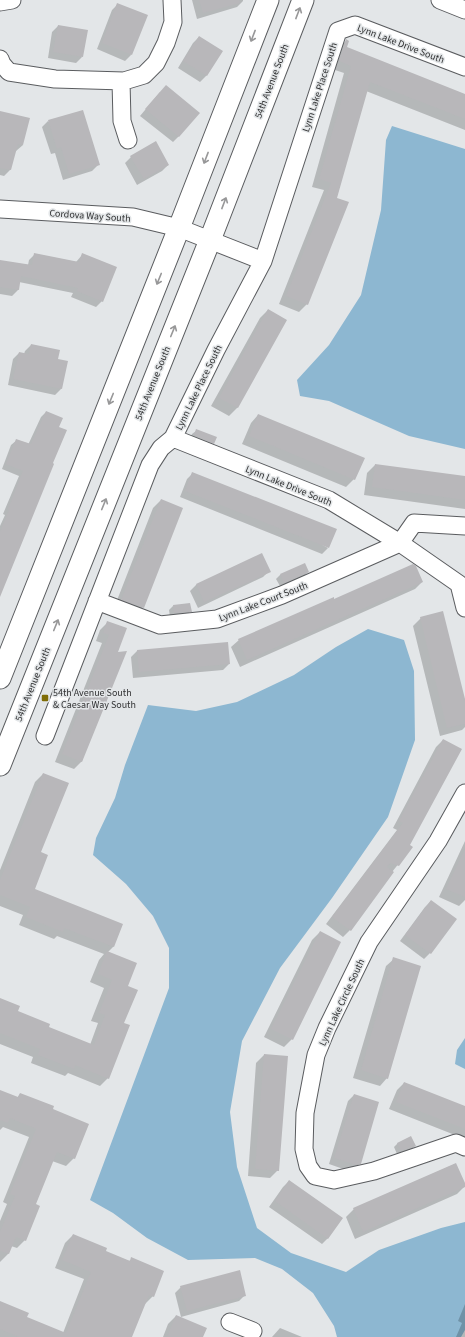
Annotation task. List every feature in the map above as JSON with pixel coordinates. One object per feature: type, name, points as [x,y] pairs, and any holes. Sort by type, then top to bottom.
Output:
[{"type":"main road","points":[[0,678],[268,0]]},
{"type":"main road","name":"54th Avenue South","points":[[0,765],[210,240],[303,0]]},
{"type":"street","points":[[0,2],[12,0]]},
{"type":"street","points":[[0,59],[2,64],[9,72],[55,79],[121,81],[144,75],[156,63],[166,43],[173,22],[172,0]]},
{"type":"street","points":[[440,0],[465,10]]},
{"type":"street","name":"Lynn Lake Drive South","points":[[338,31],[355,24],[465,67]]},
{"type":"street","name":"Lynn Lake Place South","points":[[45,736],[150,465],[161,448],[173,438],[216,350],[263,261],[338,31]]},
{"type":"street","points":[[121,81],[122,121],[128,140]]},
{"type":"street","name":"Cordova Way South","points":[[0,209],[133,217],[179,228]]},
{"type":"street","points":[[179,228],[263,261]]},
{"type":"street","name":"Lynn Lake Drive South","points":[[173,438],[329,500],[400,543],[459,584],[465,608]]},
{"type":"street","points":[[400,543],[414,522],[465,526]]},
{"type":"street","name":"Lynn Lake Court South","points":[[97,601],[160,625],[217,619],[282,595],[400,543]]},
{"type":"street","name":"Lynn Lake Circle South","points":[[465,793],[438,841],[369,942],[327,1028],[316,1055],[305,1113],[304,1149],[308,1166],[315,1176],[334,1180],[374,1171],[456,1144],[465,1147]]},
{"type":"street","points":[[230,1322],[253,1331]]},
{"type":"water","points":[[392,126],[465,149],[465,449],[409,436],[329,401],[300,396],[297,380],[329,345],[361,295],[381,210],[386,140]]},
{"type":"water","points":[[368,629],[404,640],[414,671],[415,740],[388,817],[332,898],[280,968],[242,1041],[230,1112],[237,1167],[257,1228],[291,1253],[346,1272],[379,1250],[441,1228],[465,1222],[465,1330],[461,1337],[337,1337],[334,1326],[313,1293],[282,1269],[255,1258],[188,1260],[147,1238],[113,1213],[90,1200],[169,988],[169,948],[153,916],[126,884],[93,855],[96,838],[115,798],[125,765],[148,705],[196,711],[237,702],[294,675],[336,647]]},
{"type":"water","points":[[465,1038],[465,1069],[455,1064],[457,1050]]},
{"type":"building","points":[[199,0],[239,0],[240,3],[203,13]]},
{"type":"building","points":[[117,3],[148,15],[132,55],[102,43]]},
{"type":"building","points":[[58,25],[88,30],[83,57],[53,52]]},
{"type":"building","points":[[199,36],[223,51],[207,76],[183,61]]},
{"type":"building","points":[[346,39],[349,41],[347,47],[465,94],[465,119],[370,82],[337,198],[349,202],[308,305],[286,296],[331,183],[319,179],[351,66],[339,61]]},
{"type":"building","points":[[166,85],[200,113],[179,137],[145,109]]},
{"type":"building","points":[[83,110],[100,165],[69,174],[61,147],[57,149],[48,120]]},
{"type":"building","points":[[0,111],[30,118],[23,145],[18,144],[11,170],[0,168]]},
{"type":"building","points":[[156,141],[169,165],[144,179],[130,156]]},
{"type":"building","points":[[34,253],[79,262],[82,253],[117,267],[103,302],[77,291],[78,288],[21,276],[19,290],[0,287],[0,260],[32,265]]},
{"type":"building","points":[[268,309],[287,320],[238,408],[219,398]]},
{"type":"building","points":[[31,344],[60,350],[58,359],[68,361],[62,389],[13,379],[19,352],[29,354]]},
{"type":"building","points":[[46,411],[63,418],[59,427],[67,430],[0,597],[0,532],[23,471],[6,464],[16,439],[31,444]]},
{"type":"building","points":[[258,414],[365,458],[355,480],[249,436]]},
{"type":"building","points":[[196,429],[217,437],[214,444],[194,435]]},
{"type":"building","points":[[375,464],[465,476],[465,500],[372,487]]},
{"type":"building","points":[[192,472],[337,529],[329,548],[185,491]]},
{"type":"building","points":[[161,499],[183,508],[144,608],[121,600]]},
{"type":"building","points":[[262,553],[271,572],[204,602],[196,584]]},
{"type":"building","points":[[305,563],[309,572],[284,583],[280,574]]},
{"type":"building","points":[[413,564],[416,566],[423,582],[247,660],[238,639]]},
{"type":"building","points":[[190,603],[192,612],[174,613],[173,605]]},
{"type":"building","points":[[443,611],[465,699],[465,724],[447,728],[420,617]]},
{"type":"building","points":[[107,621],[127,628],[118,652],[127,651],[82,762],[62,754],[109,635],[103,633]]},
{"type":"building","points":[[228,642],[230,664],[139,672],[137,650]]},
{"type":"building","points":[[443,739],[462,749],[410,845],[413,847],[399,866],[390,863],[387,867],[394,872],[351,931],[332,917],[403,823],[399,821]]},
{"type":"building","points":[[43,773],[69,783],[41,852],[48,855],[35,889],[123,924],[114,947],[64,928],[63,932],[26,917],[30,907],[0,895],[0,880]]},
{"type":"building","points":[[465,849],[465,897],[446,889]]},
{"type":"building","points":[[431,900],[457,919],[431,954],[405,935]]},
{"type":"building","points":[[320,931],[341,942],[293,1040],[271,1029]]},
{"type":"building","points":[[107,951],[137,963],[128,986],[138,990],[124,1023],[130,1025],[109,1079],[75,1065],[74,1069],[38,1055],[40,1049],[0,1033],[0,998],[20,1006],[18,1011],[50,1024],[49,1027],[94,1045],[105,1015],[99,1013],[112,980],[98,974]]},
{"type":"building","points":[[393,957],[421,966],[388,1079],[361,1070]]},
{"type":"building","points":[[264,1054],[288,1056],[279,1171],[255,1169]]},
{"type":"building","points":[[404,1082],[465,1106],[465,1129],[396,1102]]},
{"type":"building","points":[[0,1090],[18,1097],[20,1093],[54,1106],[53,1109],[89,1124],[75,1159],[57,1152],[36,1204],[40,1206],[26,1241],[16,1237],[9,1254],[0,1251],[0,1232],[15,1196],[10,1194],[36,1129],[10,1118],[8,1123],[0,1120]]},
{"type":"building","points":[[354,1094],[379,1102],[361,1164],[356,1165],[334,1158]]},
{"type":"building","points":[[411,1136],[416,1146],[401,1151],[397,1143]]},
{"type":"building","points":[[456,1163],[465,1183],[465,1187],[363,1232],[353,1208]]},
{"type":"building","points":[[289,1180],[343,1218],[328,1239],[275,1201]]},
{"type":"building","points":[[73,1234],[107,1248],[106,1251],[130,1261],[131,1257],[164,1271],[154,1297],[149,1295],[132,1337],[19,1337],[0,1329],[0,1301],[29,1313],[27,1317],[66,1333],[91,1272],[62,1260]]},
{"type":"building","points":[[240,1270],[246,1296],[187,1311],[180,1286]]},
{"type":"building","points":[[176,1315],[207,1328],[203,1337],[167,1337]]},
{"type":"place","name":"54th Avenue South & Caesar Way South","points":[[45,698]]}]
